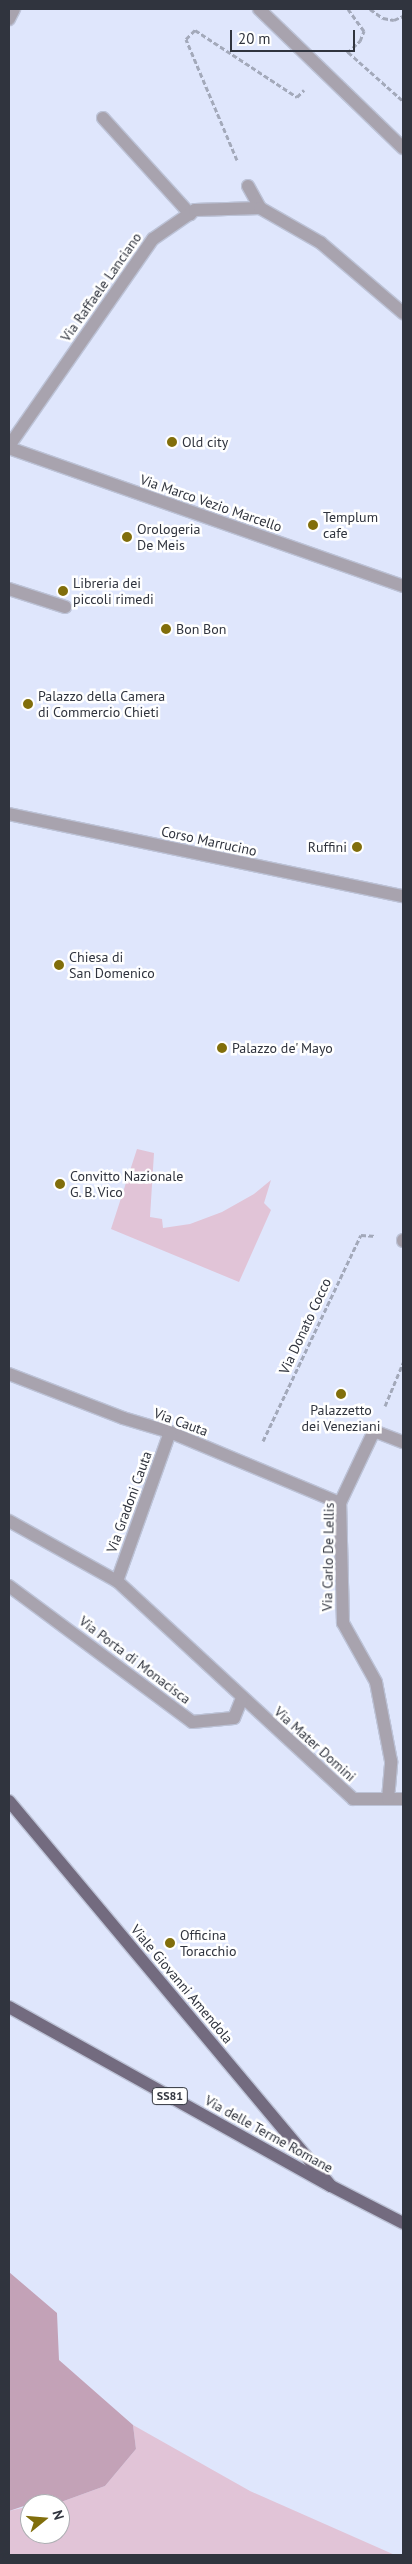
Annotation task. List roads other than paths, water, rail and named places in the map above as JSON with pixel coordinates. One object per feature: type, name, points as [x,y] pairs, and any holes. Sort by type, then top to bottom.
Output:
[{"type":"main road","name":"Viale Giovanni Amendola","points":[[9,1801],[331,2186]]},
{"type":"main road","name":"Via delle Terme Romane","points":[[9,2007],[331,2186]]},
{"type":"main road","name":"SS81","points":[[331,2186],[403,2222]]},
{"type":"street","points":[[9,19],[14,9]]},
{"type":"street","points":[[259,9],[403,148]]},
{"type":"street","points":[[103,118],[190,214]]},
{"type":"street","points":[[248,186],[260,208],[321,243],[403,312]]},
{"type":"street","name":"Via Raffaele Lanciano","points":[[9,447],[153,239],[195,210],[260,208]]},
{"type":"street","name":"Via Marco Vezio Marcello","points":[[9,447],[402,585]]},
{"type":"street","points":[[402,585],[403,572]]},
{"type":"street","points":[[9,589],[65,608]]},
{"type":"street","name":"Corso Marrucino","points":[[9,814],[403,896]]},
{"type":"street","name":"Via Cauta","points":[[9,1374],[123,1418],[170,1432],[340,1503]]},
{"type":"street","name":"Via Carlo De Lellis","points":[[388,1799],[391,1761],[376,1682],[342,1623],[340,1503],[374,1431],[403,1442]]},
{"type":"street","name":"Via Gradoni Cauta","points":[[117,1581],[170,1432]]},
{"type":"street","name":"Via Mater Domini","points":[[9,1521],[117,1581],[353,1799],[403,1799]]},
{"type":"street","name":"Via Porta di Monacisca","points":[[9,1586],[192,1722],[234,1718],[242,1698]]},
{"type":"place","name":"Old city","points":[[172,442]]},
{"type":"place","name":"Templum cafe","points":[[313,525]]},
{"type":"place","name":"Orologeria De Meis","points":[[127,537]]},
{"type":"place","name":"Libreria dei piccoli rimedi","points":[[63,591]]},
{"type":"place","name":"Bon Bon","points":[[166,629]]},
{"type":"place","name":"Palazzo della Camera di Commercio Chieti","points":[[28,704]]},
{"type":"place","name":"Ruffini","points":[[357,847]]},
{"type":"place","name":"Chiesa di San Domenico","points":[[59,965]]},
{"type":"place","name":"Palazzo de' Mayo","points":[[222,1048]]},
{"type":"place","name":"Convitto Nazionale G. B. Vico","points":[[60,1184]]},
{"type":"place","name":"Palazzetto dei Veneziani","points":[[341,1394]]},
{"type":"place","name":"Officina Toracchio","points":[[170,1943]]}]
